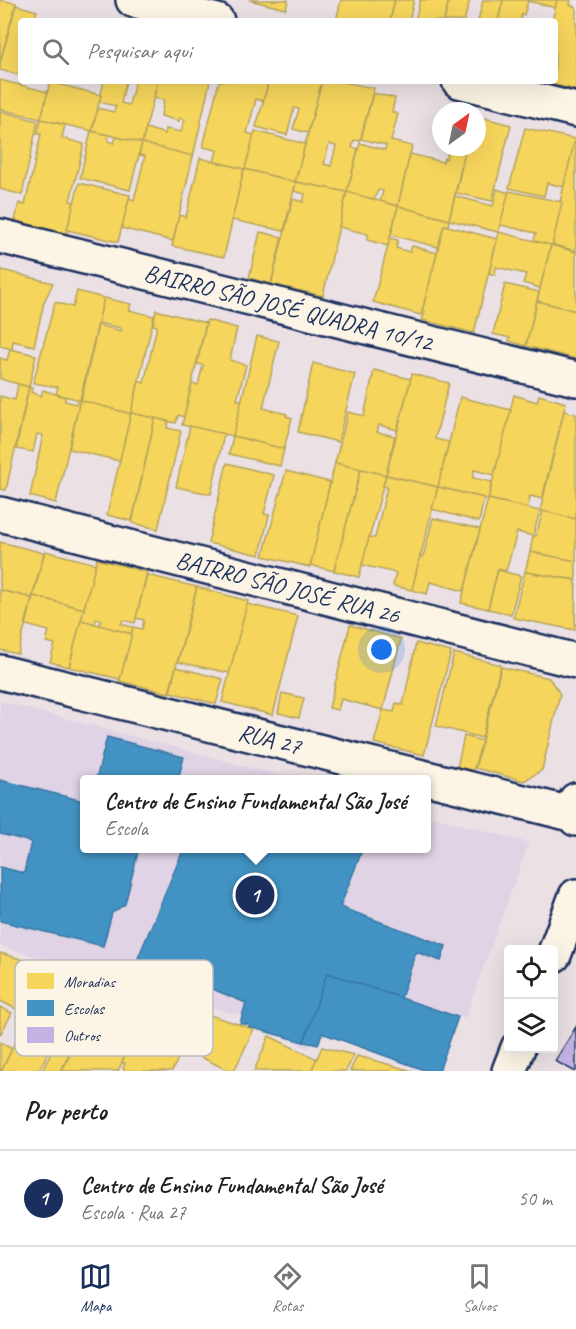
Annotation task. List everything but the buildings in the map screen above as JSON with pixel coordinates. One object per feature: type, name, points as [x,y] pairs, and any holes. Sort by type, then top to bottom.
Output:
[{"type":"street","points":[[133,0],[206,18]]},
{"type":"street","points":[[471,84],[576,110]]},
{"type":"street","name":"BAIRRO SÃO JOSÉ QUADRA 10/12","points":[[0,236],[576,379]]},
{"type":"street","name":"BAIRRO SÃO JOSÉ RUA 26","points":[[0,514],[576,661]]},
{"type":"street","name":"RUA 27","points":[[0,672],[424,775]]},
{"type":"street","name":"RUA 27","points":[[431,777],[576,812]]},
{"type":"street","points":[[558,945],[576,896]]},
{"type":"street","points":[[509,1071],[516,1053]]},
{"type":"shaded area","points":[[0,701],[278,775],[80,775],[80,853],[431,853],[431,816],[529,843],[465,1018],[332,983],[309,1049],[248,1018],[213,1008],[213,960],[48,960],[0,946]]},
{"type":"place","name":"Centro de Ensino Fundamental São José","points":[[255,895]]}]
